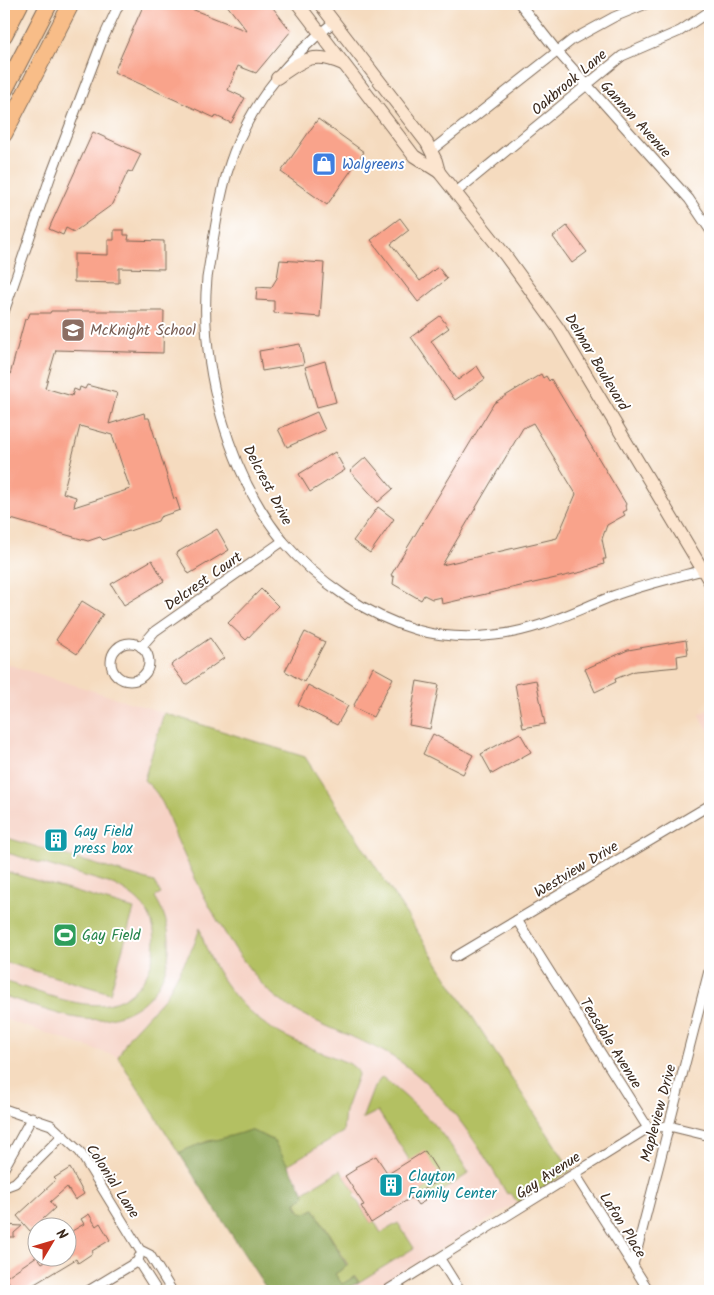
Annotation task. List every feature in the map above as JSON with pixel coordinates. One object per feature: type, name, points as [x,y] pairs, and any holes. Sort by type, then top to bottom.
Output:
[{"type":"highway","points":[[4,35],[20,4]]},
{"type":"highway","points":[[4,90],[49,4]]},
{"type":"highway","points":[[4,134],[71,4]]},
{"type":"main road","name":"Delmar Boulevard","points":[[298,4],[414,156],[425,165],[439,172]]},
{"type":"main road","name":"Delmar Boulevard","points":[[320,4],[432,150],[439,172],[505,255],[558,328],[707,576]]},
{"type":"main road","points":[[276,78],[314,57],[326,57],[343,64]]},
{"type":"street","points":[[4,312],[51,174],[102,41],[119,4]]},
{"type":"street","name":"Gannon Avenue","points":[[520,4],[557,51],[689,200],[710,230]]},
{"type":"street","name":"Oakbrook Lane","points":[[432,150],[557,51],[597,26],[646,4]]},
{"type":"street","name":"Oakbrook Lane","points":[[455,193],[622,56],[680,31],[710,10]]},
{"type":"street","name":"Delcrest Drive","points":[[334,22],[320,33],[276,78],[248,123],[228,172],[217,216],[205,295],[210,364],[224,426],[247,482],[283,541],[330,585],[378,614],[417,630],[458,637],[496,635],[538,627],[650,583],[707,576]]},
{"type":"street","name":"Delcrest Court","points":[[141,647],[155,631],[283,541]]},
{"type":"street","points":[[129,643],[141,647],[146,651],[149,664],[144,675],[134,681],[121,680],[116,676],[110,665],[113,652],[117,648],[129,643]]},
{"type":"street","name":"Westview Drive","points":[[455,957],[710,805]]},
{"type":"street","name":"Teasdale Avenue","points":[[517,920],[648,1128]]},
{"type":"street","name":"Mapleview Drive","points":[[633,1266],[710,968]]},
{"type":"street","name":"Colonial Lane","points":[[4,1109],[51,1125],[80,1152],[140,1250],[150,1255],[172,1291]]},
{"type":"street","points":[[4,1168],[32,1118]]},
{"type":"street","points":[[648,1128],[669,1126],[710,1136]]},
{"type":"street","name":"Gay Avenue","points":[[386,1291],[648,1128]]},
{"type":"street","points":[[4,1185],[7,1186],[15,1183],[63,1135]]},
{"type":"street","name":"Lafon Place","points":[[575,1174],[649,1291]]},
{"type":"street","points":[[140,1250],[138,1261],[155,1288]]},
{"type":"street","points":[[440,1259],[460,1291]]},
{"type":"street","points":[[88,1291],[138,1261]]},
{"type":"street","points":[[155,1288],[154,1277],[162,1276]]},
{"type":"shaded area","points":[[4,663],[305,757],[571,1170],[371,1291],[268,1291],[118,1057],[4,1019]]},
{"type":"shaded area","points":[[710,708],[710,733],[699,715]]},
{"type":"green space","points":[[164,713],[305,757],[571,1170],[519,1203],[509,1193],[507,1194],[476,1143],[452,1111],[410,1069],[393,1057],[294,1010],[260,982],[237,951],[216,917],[188,864],[162,802],[144,780]]},
{"type":"green space","points":[[4,837],[154,882],[161,894],[155,897],[164,916],[169,935],[169,955],[164,973],[155,990],[142,1004],[124,1014],[92,1020],[67,1016],[4,996],[4,981],[56,998],[83,1004],[108,1004],[122,999],[133,992],[149,969],[155,942],[149,915],[139,901],[130,894],[115,885],[4,852]]},
{"type":"green space","name":"Gay Field","points":[[4,871],[134,909],[110,993],[4,962]]},
{"type":"green space","points":[[200,928],[209,956],[224,982],[255,1016],[284,1036],[350,1064],[357,1070],[358,1075],[345,1111],[343,1132],[287,1165],[273,1140],[250,1130],[230,1138],[208,1141],[179,1153],[118,1057],[130,1035],[166,996],[194,945]]},
{"type":"green space","points":[[382,1077],[430,1120],[468,1172],[468,1174],[426,1201],[419,1192],[442,1178],[410,1161],[378,1111],[362,1119],[374,1087]]},
{"type":"green space","points":[[250,1130],[273,1140],[304,1192],[305,1196],[296,1202],[298,1209],[305,1213],[314,1209],[347,1266],[335,1274],[342,1284],[354,1277],[359,1282],[343,1291],[268,1291],[179,1153]]},
{"type":"green space","points":[[340,1170],[356,1193],[354,1196],[371,1223],[374,1221],[381,1233],[398,1223],[414,1248],[359,1282],[355,1276],[342,1285],[335,1274],[348,1265],[314,1209],[307,1213],[301,1213],[296,1202],[304,1197],[304,1192]]},
{"type":"building","points":[[144,4],[179,4],[247,31],[226,4],[270,4],[291,31],[256,73],[238,66],[228,90],[245,98],[231,123],[216,116],[215,118],[114,72]]},
{"type":"building","points":[[318,119],[364,152],[327,205],[281,172]]},
{"type":"building","points":[[93,132],[141,154],[132,172],[128,171],[113,204],[74,232],[66,228],[63,235],[49,229]]},
{"type":"building","points":[[400,218],[409,230],[391,244],[420,281],[438,267],[447,279],[418,302],[371,240]]},
{"type":"building","points":[[567,226],[587,252],[572,263],[553,237]]},
{"type":"building","points":[[114,230],[124,230],[124,235],[129,235],[128,240],[164,241],[164,269],[119,268],[119,283],[74,282],[74,254],[108,255],[108,240],[114,240]]},
{"type":"building","points":[[280,260],[324,263],[320,317],[274,313],[274,301],[256,300],[257,287],[271,288],[277,278]]},
{"type":"building","points":[[51,311],[164,311],[163,353],[56,350],[45,388],[72,396],[74,389],[79,391],[80,387],[85,389],[87,385],[117,393],[109,424],[144,413],[145,418],[149,418],[174,499],[176,498],[180,510],[160,517],[158,521],[103,540],[100,537],[88,541],[4,517],[4,397],[25,319],[28,318],[30,313],[50,313]],"holes":[[[80,426],[112,435],[130,489],[74,507],[76,497],[63,493]]]},
{"type":"building","points":[[440,316],[449,328],[431,341],[458,380],[477,366],[485,379],[455,400],[411,337]]},
{"type":"building","points":[[300,344],[304,364],[262,371],[259,351]]},
{"type":"building","points":[[325,361],[336,402],[317,407],[305,367]]},
{"type":"building","points":[[541,374],[543,378],[546,376],[549,381],[551,379],[626,504],[627,510],[623,512],[625,515],[607,525],[602,539],[606,559],[603,559],[604,564],[582,572],[442,604],[441,597],[432,599],[424,595],[421,600],[393,584],[394,577],[391,575],[494,403]],"holes":[[[533,423],[576,494],[557,538],[442,565],[523,428]]]},
{"type":"building","points":[[317,412],[325,430],[287,447],[278,429]]},
{"type":"building","points":[[335,452],[345,470],[310,492],[299,474]]},
{"type":"building","points":[[366,457],[393,489],[378,502],[350,471]]},
{"type":"building","points":[[378,507],[394,519],[370,553],[353,541]]},
{"type":"building","points":[[217,529],[229,550],[189,574],[176,553]]},
{"type":"building","points":[[152,560],[164,581],[124,605],[111,584]]},
{"type":"building","points":[[261,589],[278,606],[246,640],[228,623]]},
{"type":"building","points":[[82,601],[103,614],[77,654],[56,640]]},
{"type":"building","points":[[305,632],[325,642],[304,682],[285,671]]},
{"type":"building","points":[[210,638],[224,658],[186,685],[171,665]]},
{"type":"building","points":[[686,640],[688,654],[677,656],[678,667],[635,671],[615,679],[616,682],[595,692],[585,669],[628,650]]},
{"type":"building","points":[[373,667],[393,678],[373,717],[353,707]]},
{"type":"building","points":[[536,680],[545,724],[523,728],[515,684]]},
{"type":"building","points":[[417,681],[439,685],[430,729],[409,725]]},
{"type":"building","points":[[308,685],[348,706],[337,725],[298,705]]},
{"type":"building","points":[[520,733],[531,752],[492,774],[481,754]]},
{"type":"building","points":[[433,734],[473,755],[463,774],[423,754]]},
{"type":"building","name":"Clayton Family Center","points":[[425,1151],[442,1178],[419,1192],[425,1201],[418,1205],[413,1198],[409,1199],[371,1223],[361,1206],[364,1205],[345,1176],[356,1169],[355,1167],[376,1156],[388,1174]]},
{"type":"building","points":[[70,1168],[84,1194],[75,1200],[67,1187],[50,1202],[55,1208],[44,1218],[28,1218],[28,1229],[17,1216],[56,1180],[54,1178]]},
{"type":"building","points":[[89,1214],[96,1226],[100,1223],[110,1240],[92,1251],[93,1253],[78,1263],[78,1228],[84,1224],[81,1219]]},
{"type":"building","points":[[4,1225],[22,1226],[14,1233],[14,1237],[4,1237]]},
{"type":"building","points":[[28,1262],[28,1268],[61,1268],[23,1291],[10,1291],[6,1286],[10,1284],[6,1277]]},
{"type":"place","name":"Walgreens","points":[[324,164]]},
{"type":"place","name":"McKnight School","points":[[73,330]]},
{"type":"place","name":"Gay Field press box","points":[[56,840]]},
{"type":"place","name":"Gay Field","points":[[65,935]]},
{"type":"place","name":"Clayton Family Center","points":[[391,1185]]}]
